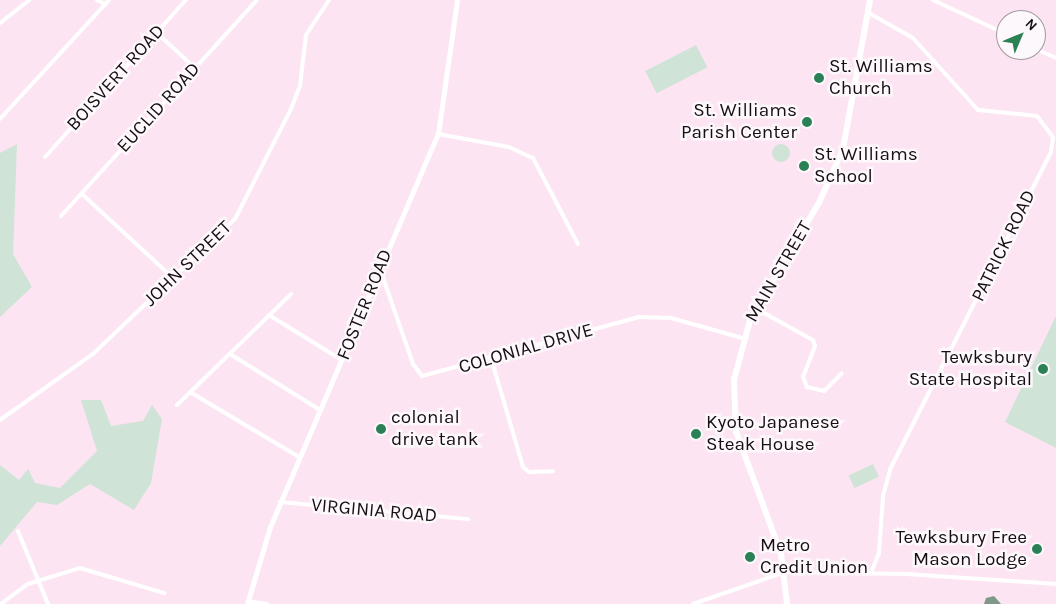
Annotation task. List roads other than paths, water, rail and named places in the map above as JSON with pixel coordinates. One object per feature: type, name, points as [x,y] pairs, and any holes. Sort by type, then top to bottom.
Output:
[{"type":"main road","name":"MAIN STREET","points":[[787,604],[785,572],[736,432],[734,380],[742,338],[755,308],[819,204],[839,162],[849,128],[870,0]]},
{"type":"street","points":[[0,23],[29,0]]},
{"type":"street","points":[[97,0],[105,4]]},
{"type":"street","points":[[0,120],[109,0]]},
{"type":"street","name":"BOISVERT ROAD","points":[[45,157],[186,0]]},
{"type":"street","name":"EUCLID ROAD","points":[[61,216],[257,0]]},
{"type":"street","name":"JOHN STREET","points":[[0,420],[94,354],[231,224],[243,206],[291,109],[300,86],[306,35],[328,0]]},
{"type":"street","name":"FOSTER ROAD","points":[[247,602],[280,502],[343,361],[438,134],[457,0]]},
{"type":"street","points":[[933,0],[942,2],[996,29]]},
{"type":"street","name":"PATRICK ROAD","points":[[867,12],[914,38],[978,110],[1037,116],[1053,137],[1051,152],[890,470],[883,496],[879,553],[871,573]]},
{"type":"street","points":[[157,33],[195,68]]},
{"type":"street","points":[[438,134],[509,147],[533,158],[578,244]]},
{"type":"street","points":[[82,194],[174,279]]},
{"type":"street","name":"COLONIAL DRIVE","points":[[380,269],[418,374],[426,377],[640,316],[671,318],[742,338]]},
{"type":"street","points":[[177,404],[291,294]]},
{"type":"street","points":[[755,308],[813,340],[815,346],[803,377],[807,386],[824,392],[842,373]]},
{"type":"street","points":[[269,315],[343,361]]},
{"type":"street","points":[[230,354],[320,410]]},
{"type":"street","points":[[491,358],[522,467],[529,472],[553,471]]},
{"type":"street","points":[[190,392],[299,457]]},
{"type":"street","name":"VIRGINIA ROAD","points":[[280,502],[468,519]]},
{"type":"street","points":[[18,531],[48,604]]},
{"type":"street","points":[[1,604],[38,580],[91,568],[164,592]]},
{"type":"street","points":[[693,604],[785,572],[871,573],[1056,584]]},
{"type":"street","points":[[247,602],[267,604]]},
{"type":"place","name":"St. Williams Church","points":[[819,78]]},
{"type":"place","name":"St. Williams Parish Center","points":[[807,122]]},
{"type":"place","name":"St. Williams School","points":[[804,166]]},
{"type":"place","name":"Tewksbury State Hospital","points":[[1043,369]]},
{"type":"place","name":"colonial drive tank","points":[[381,429]]},
{"type":"place","name":"Kyoto Japanese Steak House","points":[[696,434]]},
{"type":"place","name":"Tewksbury Free Mason Lodge","points":[[1037,549]]},
{"type":"place","name":"Metro Credit Union","points":[[750,557]]}]
